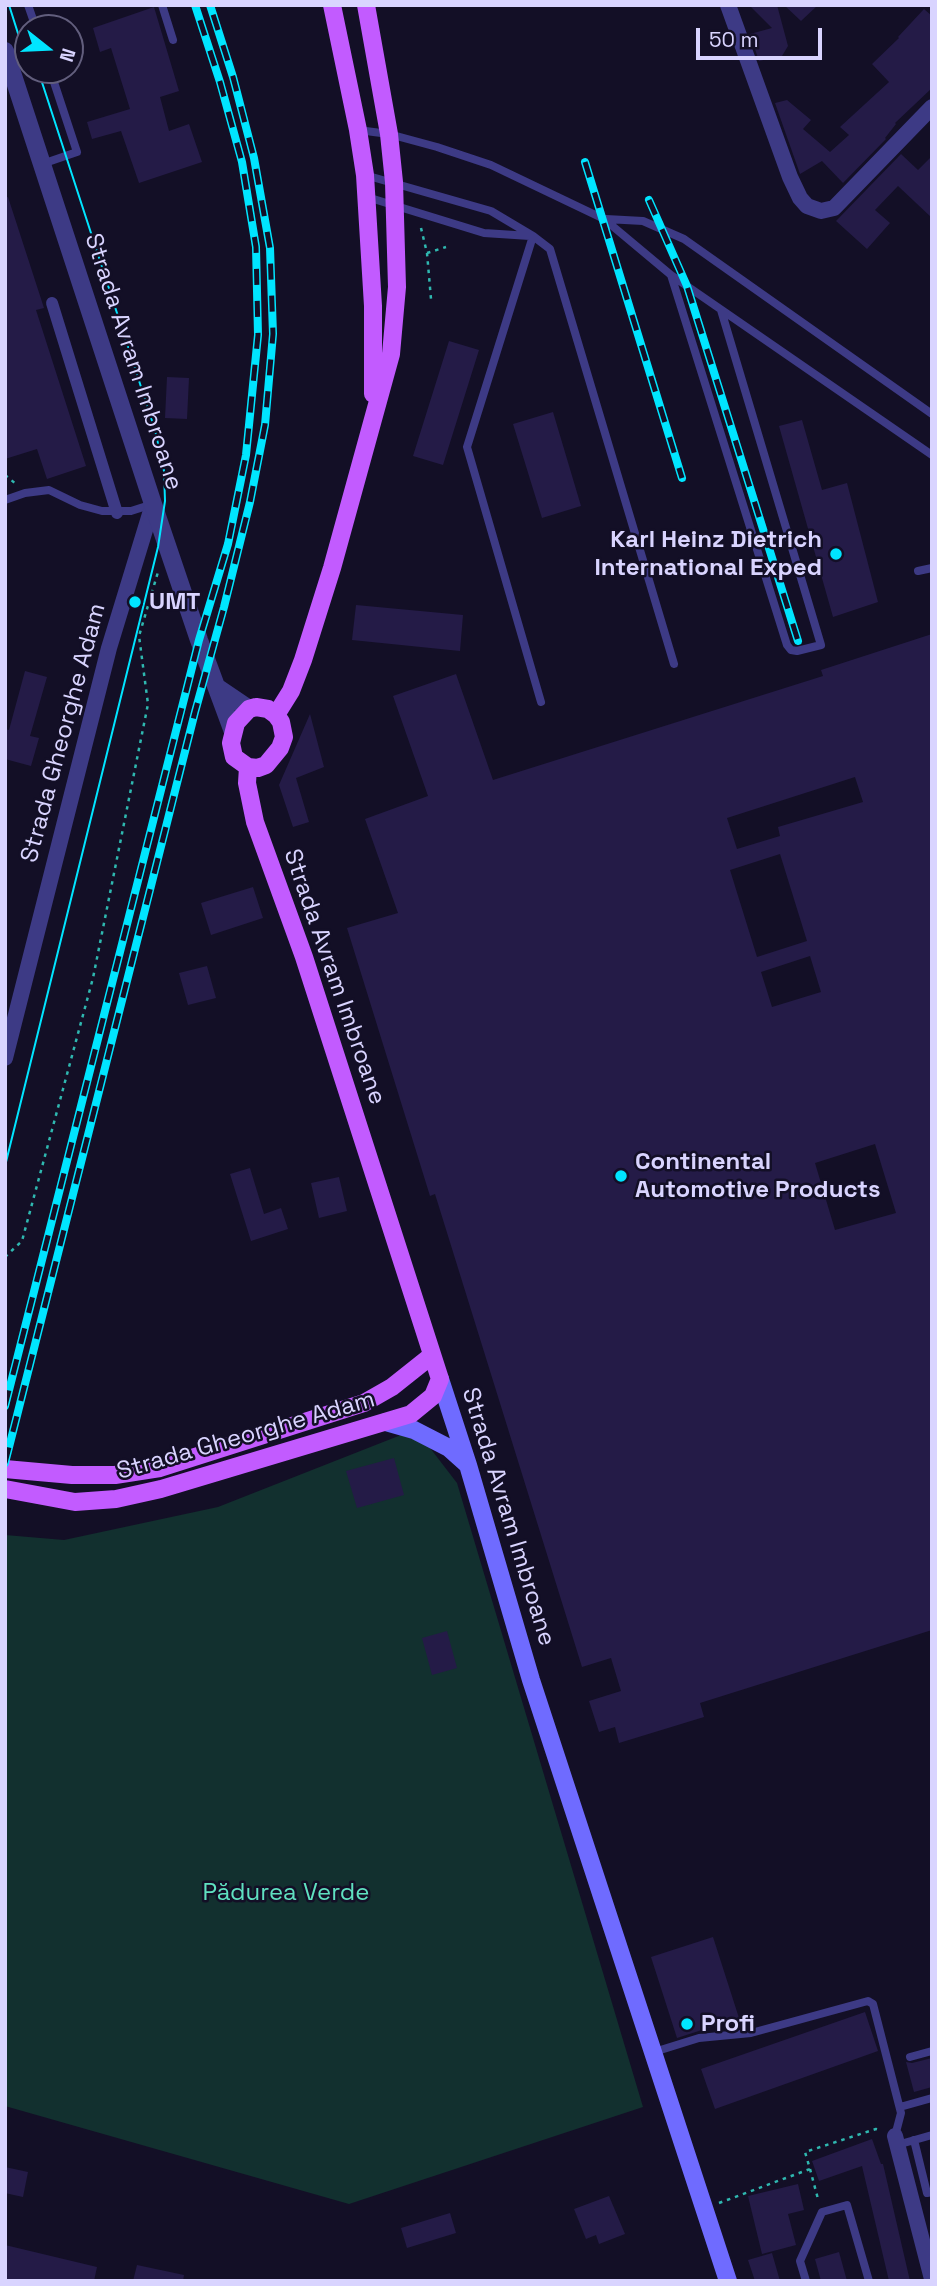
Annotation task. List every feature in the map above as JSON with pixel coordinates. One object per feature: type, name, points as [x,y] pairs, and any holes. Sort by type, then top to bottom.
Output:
[{"type":"main road","points":[[332,5],[365,175],[373,306],[373,416]]},
{"type":"main road","points":[[276,715],[291,691],[303,660],[332,568],[391,354],[397,287],[394,182],[389,134],[366,5]]},
{"type":"main road","points":[[263,707],[276,715],[283,730],[281,748],[266,765],[248,767],[234,757],[231,743],[233,732],[236,723],[249,709],[263,707]]},
{"type":"main road","name":"Strada Avram Imbroane","points":[[248,767],[247,783],[255,822],[304,957],[468,1465],[531,1680],[728,2281]]},
{"type":"main road","name":"Strada Gheorghe Adam","points":[[5,1469],[72,1475],[115,1475],[160,1468],[364,1403],[392,1387],[431,1356]]},
{"type":"main road","name":"Strada Gheorghe Adam","points":[[5,1489],[75,1502],[117,1499],[161,1489],[411,1414],[433,1396],[440,1379]]},
{"type":"main road","points":[[386,1422],[414,1430],[449,1448],[468,1465]]},
{"type":"street","points":[[728,5],[790,177],[807,206],[821,211],[834,208],[932,107]]},
{"type":"street","name":"Strada Avram Imbroane","points":[[5,51],[153,504],[233,732]]},
{"type":"street","points":[[52,303],[117,513]]},
{"type":"street","name":"Strada Gheorghe Adam","points":[[5,1058],[109,648],[153,504]]},
{"type":"street","points":[[218,688],[249,709]]},
{"type":"street","points":[[896,2141],[932,2278]]},
{"type":"lane","points":[[162,5],[173,40]]},
{"type":"lane","points":[[42,164],[77,152],[55,84]]},
{"type":"lane","points":[[358,130],[389,134],[491,165],[604,219],[671,275],[932,455]]},
{"type":"lane","points":[[365,175],[491,211],[550,249],[674,664]]},
{"type":"lane","points":[[367,197],[484,233],[533,236]]},
{"type":"lane","points":[[604,219],[643,221],[684,239],[932,414]]},
{"type":"lane","points":[[533,236],[467,447],[541,702]]},
{"type":"lane","points":[[671,275],[787,645],[791,650],[797,651],[821,645],[721,310]]},
{"type":"lane","points":[[5,499],[49,490],[92,510],[117,513],[153,504]]},
{"type":"lane","points":[[918,571],[932,568]]},
{"type":"lane","points":[[654,2052],[699,2038],[751,2033],[867,2001],[873,2004],[900,2107],[896,2141],[932,2135]]},
{"type":"lane","points":[[910,2057],[932,2050]]},
{"type":"lane","points":[[900,2107],[932,2098]]},
{"type":"lane","points":[[914,2140],[927,2193],[932,2192]]},
{"type":"lane","points":[[806,2281],[800,2261],[822,2212],[847,2204],[869,2281]]},
{"type":"path","points":[[427,253],[446,247]]},
{"type":"path","points":[[5,1256],[22,1241],[93,978],[148,704],[139,636],[157,575]]},
{"type":"path","points":[[822,2212],[805,2152],[876,2129],[896,2141]]},
{"type":"path","points":[[718,2203],[810,2169]]},
{"type":"green space","name":"Pădurea Verde","points":[[401,1435],[427,1444],[457,1483],[643,2107],[349,2204],[5,2106],[5,1535],[64,1540],[218,1507]]},
{"type":"building","points":[[749,5],[777,5],[788,46],[782,56],[759,61],[750,34],[772,28]]},
{"type":"building","points":[[784,5],[818,5],[801,21]]},
{"type":"building","points":[[154,7],[179,91],[160,97],[169,131],[189,124],[202,162],[139,183],[121,131],[92,139],[87,122],[130,109],[111,48],[100,52],[93,28]]},
{"type":"building","points":[[924,9],[932,16],[932,88],[895,123],[886,139],[843,183],[822,161],[800,174],[775,103],[787,100],[811,120],[803,129],[830,152],[849,135],[840,127],[889,82],[872,64]]},
{"type":"building","points":[[901,154],[918,170],[932,156],[932,218],[898,186],[875,210],[890,223],[867,249],[836,221]]},
{"type":"building","points":[[8,197],[44,308],[36,310],[86,466],[47,479],[37,449],[5,459],[5,198]]},
{"type":"building","points":[[449,341],[479,350],[443,465],[413,456]]},
{"type":"building","points":[[167,377],[189,378],[187,419],[165,418]]},
{"type":"building","points":[[553,412],[581,506],[542,518],[513,424]]},
{"type":"building","points":[[802,420],[822,490],[847,483],[878,602],[833,617],[779,426]]},
{"type":"building","points":[[356,605],[463,615],[460,651],[352,640]]},
{"type":"building","name":"Continental Automotive Products","points":[[932,634],[932,1630],[700,1703],[704,1717],[619,1743],[615,1727],[599,1732],[589,1701],[621,1691],[611,1658],[582,1667],[435,1194],[430,1196],[347,928],[398,913],[365,819],[428,796],[393,696],[456,674],[493,780],[823,676],[821,670]],"holes":[[[855,777],[863,802],[778,827],[780,836],[737,849],[727,818]],[[780,854],[807,941],[757,957],[730,870]],[[810,956],[821,992],[772,1007],[761,972]],[[875,1144],[896,1213],[835,1230],[815,1163]]]},
{"type":"building","points":[[25,671],[47,677],[30,736],[39,738],[31,766],[5,759],[5,729],[9,730]]},
{"type":"building","points":[[310,714],[324,767],[296,778],[309,822],[293,827],[279,785]]},
{"type":"building","points":[[253,887],[263,918],[211,935],[201,903]]},
{"type":"building","points":[[207,966],[216,998],[188,1005],[179,973]]},
{"type":"building","points":[[250,1168],[264,1214],[281,1208],[288,1229],[251,1241],[230,1174]]},
{"type":"building","points":[[339,1177],[347,1211],[319,1218],[311,1183]]},
{"type":"building","points":[[394,1458],[404,1495],[357,1508],[346,1471]]},
{"type":"building","points":[[447,1631],[457,1668],[432,1675],[422,1638]]},
{"type":"building","points":[[713,1937],[739,2018],[677,2038],[651,1957]]},
{"type":"building","points":[[865,2012],[878,2051],[715,2109],[701,2069]]},
{"type":"building","points":[[932,2058],[932,2087],[914,2092],[906,2062]]},
{"type":"building","points":[[872,2139],[883,2164],[910,2281],[889,2281],[862,2166],[819,2181],[812,2161]]},
{"type":"building","points":[[5,2167],[28,2172],[23,2197],[5,2193]]},
{"type":"building","points":[[798,2184],[804,2210],[788,2214],[796,2245],[762,2254],[748,2196]]},
{"type":"building","points":[[609,2196],[625,2234],[599,2244],[596,2235],[586,2239],[574,2209]]},
{"type":"building","points":[[450,2213],[456,2233],[407,2248],[401,2228]]},
{"type":"building","points":[[5,2245],[97,2267],[94,2281],[5,2281]]},
{"type":"building","points":[[839,2252],[847,2281],[821,2281],[815,2259]]},
{"type":"building","points":[[772,2253],[780,2281],[755,2281],[748,2260]]},
{"type":"building","points":[[137,2265],[184,2275],[183,2281],[133,2281]]},
{"type":"tram line","points":[[9,5],[14,21]]},
{"type":"tram line","points":[[5,1166],[158,547],[165,501],[164,471],[155,430],[43,84]]},
{"type":"railway","points":[[5,1406],[199,640],[228,544],[246,455],[258,335],[256,247],[242,162],[195,5]]},
{"type":"railway","points":[[5,1463],[224,607],[250,502],[265,425],[273,334],[270,248],[254,158],[233,77],[210,5]]},
{"type":"railway","points":[[585,162],[682,478]]},
{"type":"railway","points":[[649,200],[687,286],[798,641]]},
{"type":"place","name":"Karl Heinz Dietrich International Exped","points":[[836,554]]},
{"type":"place","name":"UMT","points":[[135,602]]},
{"type":"place","name":"Continental Automotive Products","points":[[621,1176]]},
{"type":"place","name":"Profi","points":[[687,2024]]}]
